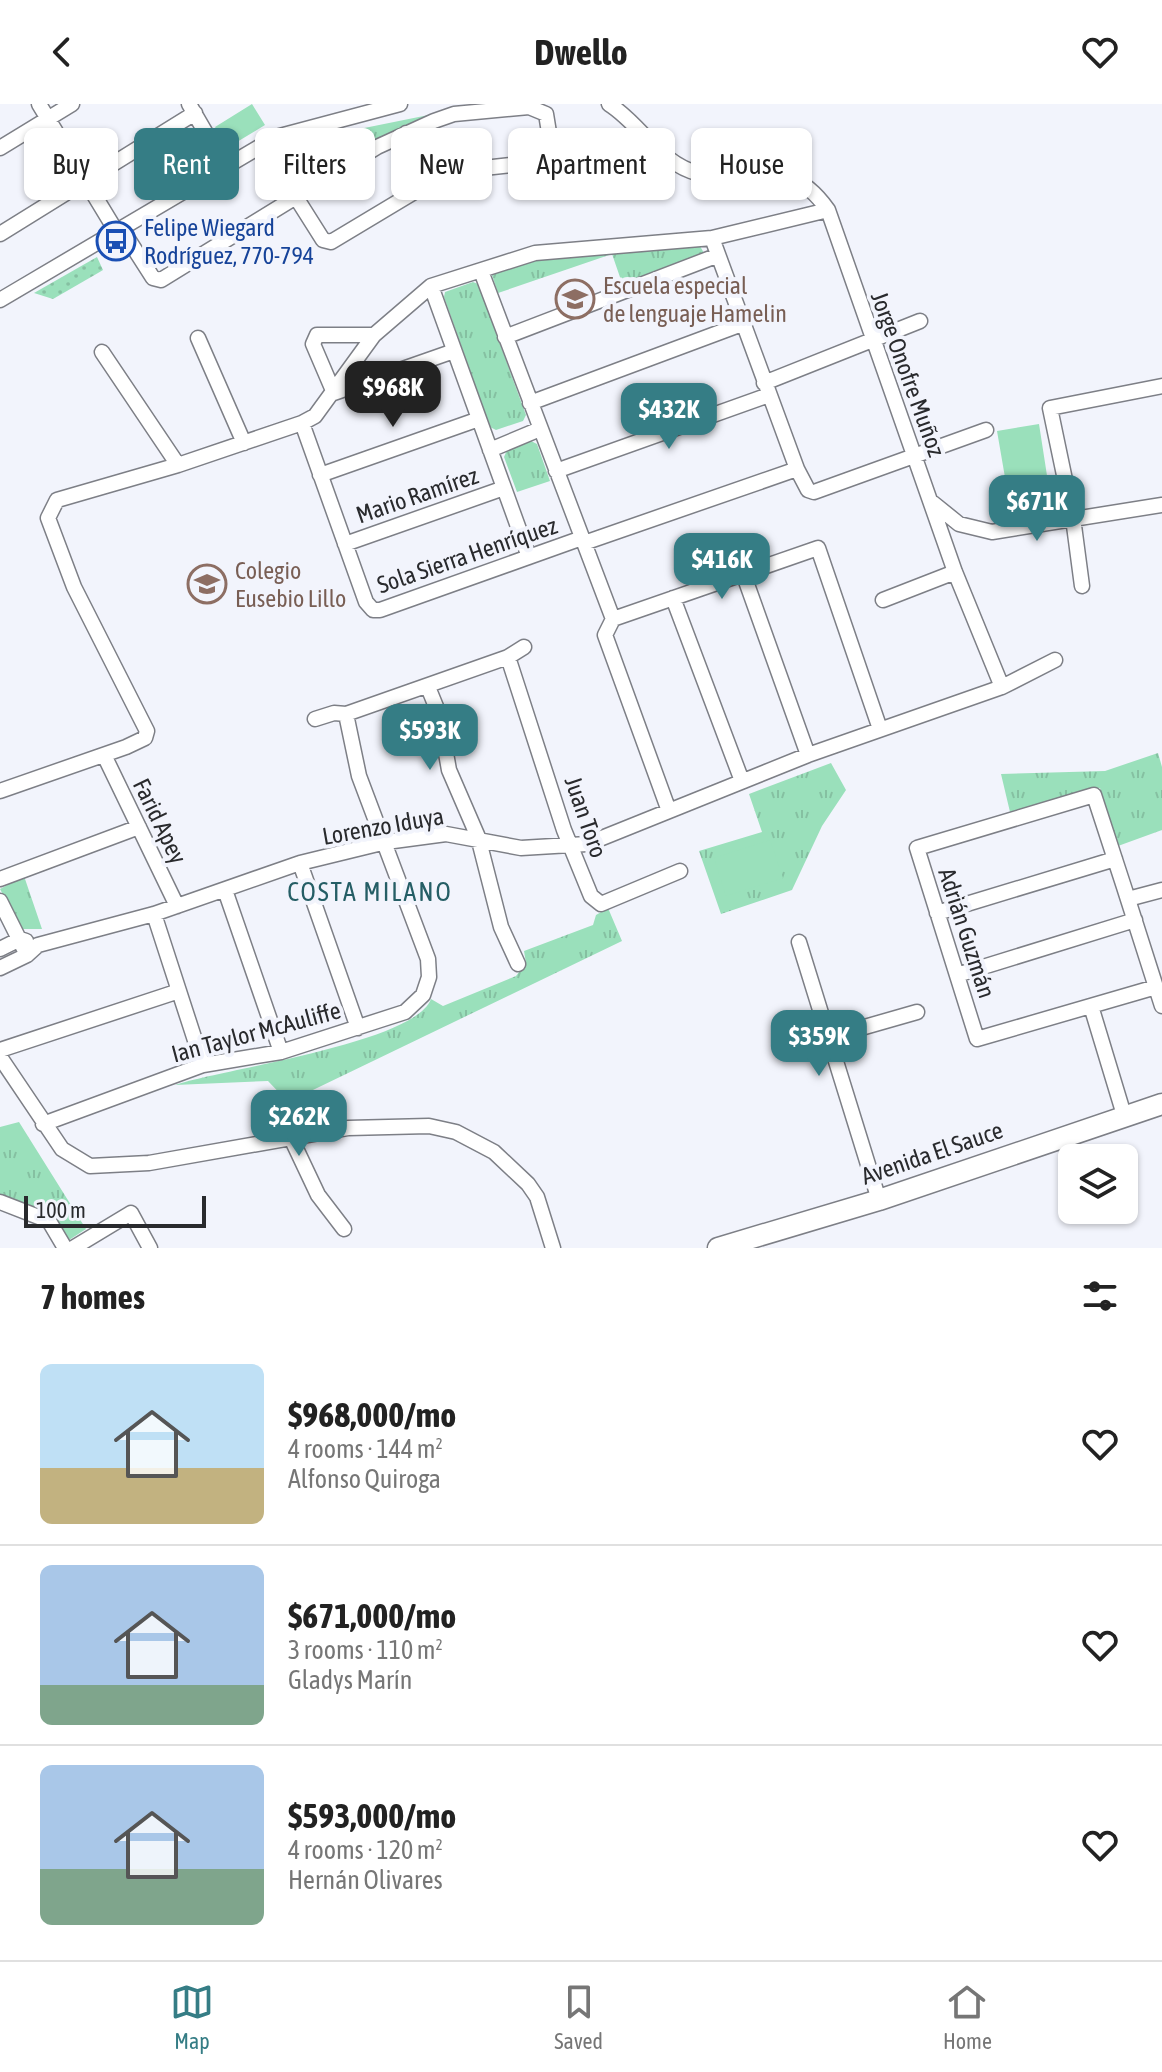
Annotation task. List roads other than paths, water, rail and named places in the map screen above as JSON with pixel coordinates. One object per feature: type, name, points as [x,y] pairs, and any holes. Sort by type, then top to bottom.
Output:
[{"type":"street","points":[[39,104],[54,128]]},
{"type":"street","points":[[0,148],[72,104]]},
{"type":"street","points":[[304,128],[400,104]]},
{"type":"street","points":[[0,791],[126,747],[145,738],[147,731],[74,587],[48,518],[57,500],[178,465],[315,416],[374,335],[431,286],[535,253],[712,238],[828,210],[808,188],[779,174],[713,176],[677,165],[609,104]]},
{"type":"street","points":[[419,128],[454,114],[528,105],[546,114],[552,151],[547,161],[492,167]]},
{"type":"street","points":[[118,157],[192,108],[203,128]]},
{"type":"street","points":[[0,234],[53,200]]},
{"type":"street","points":[[99,200],[153,278],[161,280],[290,200]]},
{"type":"street","points":[[1,298],[169,200]]},
{"type":"street","points":[[297,200],[323,240],[331,242],[401,200]]},
{"type":"street","name":"Jorge Onofre Muñoz","points":[[828,210],[871,341],[955,572],[1002,687]]},
{"type":"street","points":[[712,238],[716,256],[803,485],[814,492],[986,430]]},
{"type":"street","points":[[505,337],[716,256]]},
{"type":"street","points":[[481,271],[613,619]]},
{"type":"street","points":[[431,286],[529,557]]},
{"type":"street","points":[[556,471],[766,389],[920,321]]},
{"type":"street","points":[[530,403],[742,324]]},
{"type":"street","points":[[334,393],[313,344],[317,335],[374,335]]},
{"type":"street","points":[[198,338],[244,443]]},
{"type":"street","points":[[334,393],[454,351]]},
{"type":"street","points":[[102,352],[178,465]]},
{"type":"street","points":[[1082,586],[1073,518],[1050,408],[1162,386]]},
{"type":"street","points":[[320,475],[479,419]]},
{"type":"street","name":"Sola Sierra Henríquez","points":[[302,423],[366,602],[373,610],[797,469]]},
{"type":"street","points":[[490,450],[540,429]]},
{"type":"street","name":"Mario Ramírez","points":[[345,544],[504,488]]},
{"type":"street","points":[[932,503],[959,524],[992,532],[1162,505]]},
{"type":"street","points":[[669,811],[605,635],[613,619],[818,548],[880,729]]},
{"type":"street","points":[[883,600],[955,572]]},
{"type":"street","points":[[743,573],[808,755]]},
{"type":"street","points":[[673,598],[742,781]]},
{"type":"street","points":[[315,719],[334,713],[346,714],[428,687],[508,657],[524,647]]},
{"type":"street","name":"Juan Toro","points":[[508,657],[571,846],[591,896],[601,904],[680,871]]},
{"type":"street","name":"Lorenzo Iduya","points":[[0,968],[32,950],[154,914],[300,863],[386,842],[431,835],[478,837],[521,848],[587,844],[808,755],[1002,687],[1055,660]]},
{"type":"street","points":[[428,687],[439,714],[449,770],[478,837],[498,916],[518,964]]},
{"type":"street","name":"Ian Taylor McAuliffe","points":[[43,1124],[203,1065],[281,1052],[358,1028],[405,1012],[423,995],[429,977],[428,959],[359,776],[346,714]]},
{"type":"street","name":"Farid Apey","points":[[104,755],[177,906]]},
{"type":"street","name":"Adrián Guzmán","points":[[1156,987],[977,1039],[917,848],[1094,795],[1135,920],[1162,1006]]},
{"type":"street","points":[[0,879],[139,827]]},
{"type":"street","points":[[937,913],[1115,859]]},
{"type":"street","points":[[300,863],[358,1028]]},
{"type":"street","points":[[225,890],[281,1052]]},
{"type":"street","points":[[1128,899],[1162,890]]},
{"type":"street","points":[[0,901],[20,939],[32,950]]},
{"type":"street","points":[[154,914],[203,1065]]},
{"type":"street","points":[[957,975],[1135,920]]},
{"type":"street","points":[[0,949],[20,939]]},
{"type":"street","points":[[799,942],[826,1038],[879,1200]]},
{"type":"street","points":[[0,1050],[179,991]]},
{"type":"street","points":[[1091,1006],[1124,1115]]},
{"type":"street","points":[[826,1038],[917,1012]]},
{"type":"street","points":[[0,1057],[67,1155],[99,1167],[149,1163],[348,1128],[415,1126],[442,1129],[469,1137],[507,1161],[528,1184],[537,1197],[553,1248]]},
{"type":"street","name":"Avenida El Sauce","points":[[718,1248],[879,1200],[1162,1104]]},
{"type":"street","points":[[292,1140],[318,1195],[344,1229]]},
{"type":"street","points":[[0,1202],[49,1221],[65,1248]]},
{"type":"street","points":[[73,1248],[131,1213],[150,1248]]},
{"type":"place","name":"Felipe Wiegard Rodríguez, 770-794","points":[[116,241]]},
{"type":"place","name":"Escuela especial de lenguaje Hamelin","points":[[575,299]]},
{"type":"place","name":"Colegio Eusebio Lillo","points":[[207,584]]},
{"type":"district","name":"COSTA MILANO","points":[[370,892]]}]
